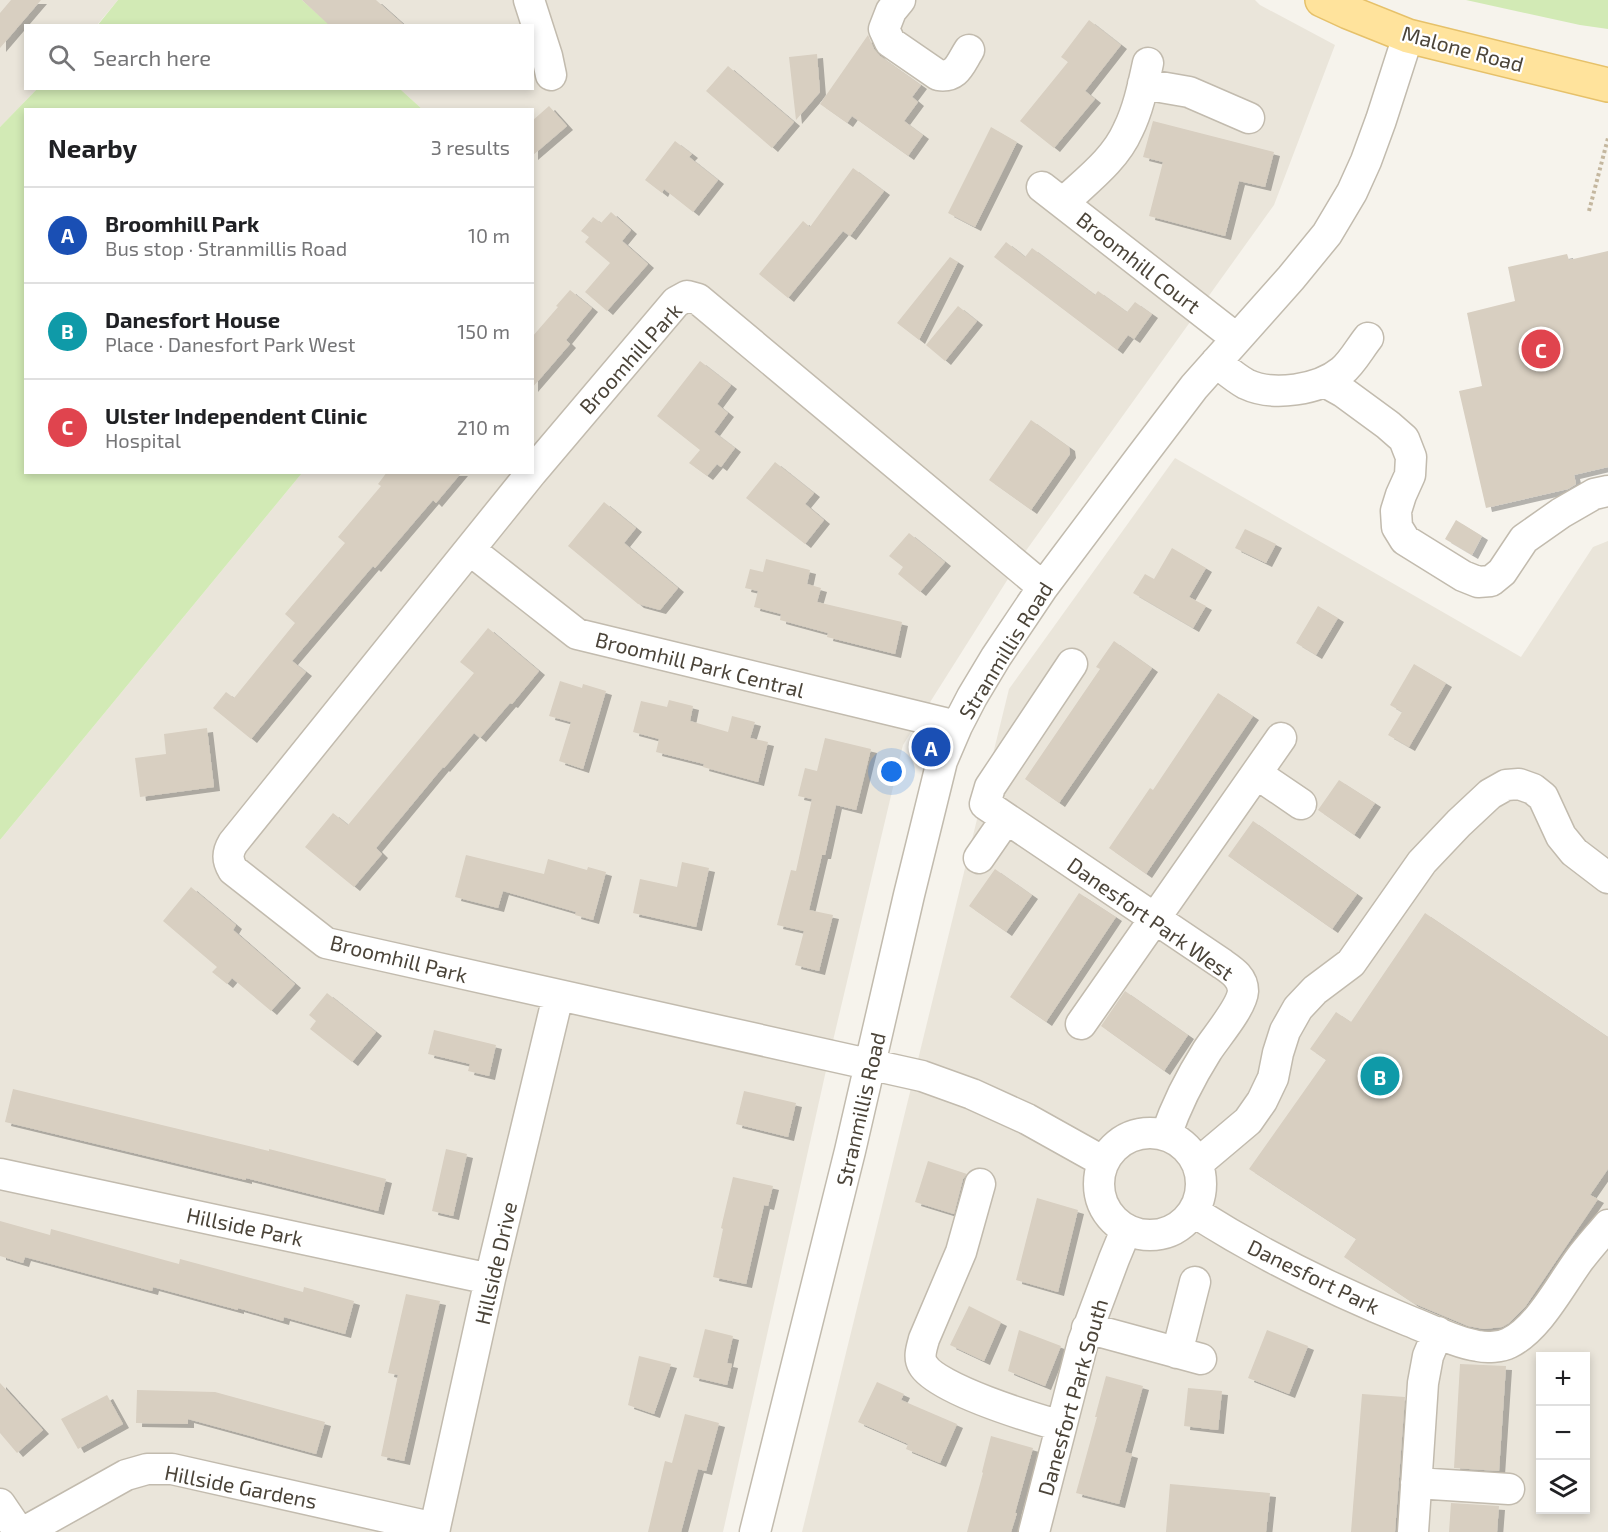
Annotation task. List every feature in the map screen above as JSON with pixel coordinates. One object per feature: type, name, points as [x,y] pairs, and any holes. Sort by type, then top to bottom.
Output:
[{"type":"main road","name":"Malone Road","points":[[1322,0],[1408,36],[1608,85]]},
{"type":"street","points":[[529,0],[551,75]]},
{"type":"street","points":[[900,0],[891,11],[884,29],[890,42],[938,75],[947,77],[954,73],[969,50]]},
{"type":"street","name":"Stranmillis Road","points":[[755,1532],[850,1151],[939,772],[957,726],[996,657],[1043,587],[1194,387],[1327,234],[1352,192],[1366,161],[1408,36]]},
{"type":"street","name":"Broomhill Court","points":[[1236,338],[1053,195],[1106,162],[1120,146],[1153,78],[1249,118]]},
{"type":"street","name":"Broomhill Park","points":[[534,470],[676,302],[687,296],[698,299],[1043,587]]},
{"type":"street","points":[[1216,362],[1245,384],[1283,392],[1326,382],[1344,370],[1368,338]]},
{"type":"street","points":[[1326,382],[1343,392],[1404,439],[1411,458],[1410,476],[1396,511],[1397,527],[1405,540],[1463,576],[1478,582],[1491,581],[1502,572],[1524,539],[1561,513],[1594,494],[1608,491]]},
{"type":"street","name":"Broomhill Park","points":[[530,474],[232,843],[228,852],[228,862],[233,870],[326,943],[870,1064]]},
{"type":"street","name":"Broomhill Park Central","points":[[470,550],[577,634],[957,726]]},
{"type":"street","points":[[979,858],[995,812],[990,787],[1072,664]]},
{"type":"street","points":[[1081,1024],[1281,738]]},
{"type":"street","points":[[1257,774],[1301,804]]},
{"type":"street","points":[[1197,1164],[1248,1121],[1262,1101],[1273,1078],[1285,1031],[1298,1008],[1316,990],[1351,963],[1422,862],[1490,794],[1506,785],[1519,784],[1533,789],[1543,797],[1561,836],[1574,852],[1608,878]]},
{"type":"street","name":"Danesfort Park West","points":[[995,812],[1233,971],[1240,980],[1243,991],[1239,1004],[1207,1052],[1176,1108],[1166,1136]]},
{"type":"street","name":"Hillside Drive","points":[[435,1530],[490,1279],[558,996]]},
{"type":"street","points":[[870,1064],[922,1076],[972,1094],[1027,1119],[1104,1162]]},
{"type":"street","points":[[1151,1133],[1166,1136],[1179,1142],[1190,1151],[1197,1164],[1201,1176],[1201,1188],[1194,1212],[1184,1223],[1171,1231],[1156,1235],[1141,1235],[1126,1230],[1114,1220],[1102,1200],[1100,1178],[1104,1162],[1112,1150],[1123,1141],[1137,1135],[1151,1133]]},
{"type":"street","name":"Hillside Park","points":[[0,1174],[490,1279]]},
{"type":"street","points":[[980,1184],[961,1252],[924,1339],[921,1353],[922,1364],[929,1373],[943,1383],[1013,1412],[1061,1426]]},
{"type":"street","name":"Danesfort Park","points":[[1194,1212],[1252,1247],[1316,1281],[1438,1332],[1477,1346],[1491,1347],[1507,1345],[1522,1336],[1535,1323],[1580,1259],[1608,1225]]},
{"type":"street","name":"Danesfort Park South","points":[[1037,1531],[1061,1426],[1087,1328],[1126,1230]]},
{"type":"street","points":[[1087,1328],[1189,1356],[1195,1282]]},
{"type":"street","points":[[1413,1532],[1423,1383],[1428,1356],[1438,1332]]},
{"type":"street","name":"Hillside Gardens","points":[[24,1532],[126,1475],[147,1469],[172,1468],[435,1530]]},
{"type":"street","points":[[1416,1483],[1509,1490]]},
{"type":"street","points":[[0,1504],[18,1532]]},
{"type":"path","points":[[1589,211],[1608,138]]},
{"type":"shaded area","points":[[0,0],[118,0],[98,24],[24,24],[24,90],[36,90],[0,127]]},
{"type":"shaded area","points":[[302,0],[1255,0],[1260,5],[1335,45],[1274,205],[1025,552],[903,745],[827,1066],[723,1532],[0,1532],[0,840],[301,474],[534,474],[534,108],[421,108],[401,90],[534,90],[534,24],[329,24]]},
{"type":"shaded area","points":[[1175,458],[1521,657],[1593,547],[1608,541],[1608,1532],[802,1532],[1009,689]]},
{"type":"green space","points":[[118,0],[302,0],[329,24],[99,24]]},
{"type":"green space","points":[[1466,0],[1608,0],[1608,29],[1580,25]]},
{"type":"green space","points":[[36,90],[401,90],[421,108],[24,108],[24,474],[301,474],[0,840],[0,127]]},
{"type":"building","points":[[11,0],[41,0],[0,48],[0,13]]},
{"type":"building","points":[[302,0],[376,0],[403,24],[328,24]]},
{"type":"building","points":[[1089,20],[1121,45],[1085,91],[1095,99],[1054,148],[1020,121],[1068,62],[1061,57]]},
{"type":"building","points":[[868,35],[880,56],[921,85],[912,97],[918,102],[904,121],[923,135],[908,156],[852,116],[847,123],[820,104]]},
{"type":"building","points":[[817,54],[820,92],[796,120],[789,57]]},
{"type":"building","points":[[728,66],[794,122],[772,148],[706,91]]},
{"type":"building","points":[[549,106],[567,126],[534,154],[534,119]]},
{"type":"building","points":[[1153,121],[1274,152],[1265,187],[1239,181],[1225,236],[1149,216],[1163,162],[1143,157]]},
{"type":"building","points":[[991,127],[1017,142],[975,227],[948,213]]},
{"type":"building","points":[[675,141],[692,154],[689,157],[718,180],[693,212],[664,189],[662,193],[645,180]]},
{"type":"building","points":[[853,168],[884,191],[850,236],[843,231],[788,298],[759,274],[803,221],[810,227]]},
{"type":"building","points":[[611,212],[631,230],[622,241],[648,264],[607,311],[585,292],[610,263],[585,242],[589,237],[581,231],[593,217],[601,223]]},
{"type":"building","points":[[1006,242],[1025,257],[1032,248],[1095,295],[1098,291],[1127,312],[1135,302],[1152,314],[1134,339],[1128,335],[1117,350],[994,257]]},
{"type":"building","points":[[1608,251],[1608,467],[1574,475],[1576,484],[1568,489],[1486,508],[1459,391],[1482,386],[1467,313],[1515,301],[1508,267],[1567,254],[1569,260]]},
{"type":"building","points":[[950,257],[958,262],[919,340],[897,323]]},
{"type":"building","points":[[570,290],[592,308],[566,340],[570,344],[534,386],[534,335],[558,307],[556,306]]},
{"type":"building","points":[[958,306],[977,321],[945,361],[926,345]]},
{"type":"building","points":[[700,361],[731,385],[717,404],[728,413],[714,432],[735,448],[721,467],[717,464],[707,476],[689,463],[700,450],[657,416]]},
{"type":"building","points":[[1031,420],[1069,447],[1070,454],[1031,510],[989,480]]},
{"type":"building","points":[[775,462],[814,493],[805,504],[824,520],[805,544],[746,498]]},
{"type":"building","points":[[386,474],[460,474],[436,503],[433,500],[375,568],[373,566],[292,661],[306,672],[251,739],[213,708],[226,692],[234,698],[295,623],[285,614],[345,543],[338,537],[381,486],[378,484]]},
{"type":"building","points":[[604,502],[636,528],[624,543],[678,588],[660,610],[638,604],[568,546]]},
{"type":"building","points":[[1456,520],[1482,536],[1472,555],[1445,539]]},
{"type":"building","points":[[1245,529],[1276,544],[1266,563],[1235,548]]},
{"type":"building","points":[[909,533],[945,562],[920,592],[898,574],[903,567],[889,556]]},
{"type":"building","points":[[1172,548],[1206,568],[1189,597],[1206,606],[1193,628],[1133,593],[1145,574],[1154,579]]},
{"type":"building","points":[[766,559],[810,570],[807,584],[821,588],[817,602],[902,622],[895,654],[827,637],[828,633],[780,620],[781,614],[754,607],[758,591],[745,588],[750,569],[763,572]]},
{"type":"building","points":[[1318,606],[1338,618],[1316,655],[1296,643]]},
{"type":"building","points":[[488,628],[539,671],[480,738],[474,733],[443,767],[376,848],[382,854],[354,887],[305,847],[333,813],[348,825],[474,673],[460,662]]},
{"type":"building","points":[[1114,641],[1152,668],[1059,803],[1025,779],[1100,669],[1096,667]]},
{"type":"building","points":[[1414,664],[1446,683],[1409,747],[1388,735],[1402,712],[1390,705]]},
{"type":"building","points":[[560,681],[582,688],[583,684],[606,691],[583,769],[559,761],[571,722],[549,716]]},
{"type":"building","points":[[1218,693],[1253,716],[1146,874],[1109,848],[1150,788],[1153,790]]},
{"type":"building","points":[[669,700],[693,706],[690,721],[728,732],[732,716],[755,722],[750,738],[768,742],[758,782],[703,767],[704,764],[656,752],[659,739],[633,732],[641,701],[667,707]]},
{"type":"building","points":[[207,728],[214,787],[140,797],[135,758],[166,754],[164,734]]},
{"type":"building","points":[[825,738],[871,749],[856,810],[836,805],[809,910],[833,915],[819,971],[795,965],[804,931],[777,925],[791,870],[796,871],[812,799],[798,796],[805,768],[817,771]]},
{"type":"building","points":[[1339,780],[1375,803],[1354,835],[1318,810]]},
{"type":"building","points":[[1253,821],[1357,894],[1332,929],[1228,856]]},
{"type":"building","points":[[466,855],[544,874],[548,859],[587,870],[588,867],[606,872],[593,920],[575,915],[576,912],[503,891],[498,908],[455,897]]},
{"type":"building","points":[[682,862],[709,868],[696,927],[633,913],[640,879],[677,887]]},
{"type":"building","points":[[995,869],[1032,895],[1006,932],[969,906]]},
{"type":"building","points":[[191,887],[236,925],[233,930],[295,984],[271,1011],[232,978],[227,984],[212,972],[217,967],[163,921]]},
{"type":"building","points":[[1079,893],[1116,917],[1046,1022],[1010,997]]},
{"type":"building","points":[[1425,913],[1608,1037],[1608,1169],[1590,1195],[1598,1199],[1525,1307],[1502,1327],[1484,1329],[1468,1326],[1413,1303],[1344,1257],[1356,1239],[1249,1169],[1326,1060],[1310,1049],[1336,1012],[1351,1022]]},
{"type":"building","points":[[1125,991],[1188,1035],[1164,1071],[1101,1026]]},
{"type":"building","points":[[327,993],[376,1032],[352,1062],[310,1029],[316,1021],[309,1015]]},
{"type":"building","points":[[434,1030],[496,1045],[489,1076],[468,1071],[470,1064],[428,1054]]},
{"type":"building","points":[[13,1089],[386,1179],[378,1211],[5,1122]]},
{"type":"building","points":[[744,1091],[796,1103],[788,1137],[736,1124]]},
{"type":"building","points":[[446,1149],[467,1154],[453,1216],[432,1211]]},
{"type":"building","points":[[928,1161],[967,1174],[963,1179],[954,1214],[915,1202]]},
{"type":"building","points":[[733,1177],[773,1186],[768,1206],[764,1205],[746,1284],[713,1277]]},
{"type":"building","points":[[1037,1198],[1078,1210],[1058,1292],[1016,1280]]},
{"type":"building","points":[[0,1221],[50,1235],[51,1229],[179,1264],[180,1259],[303,1292],[304,1287],[354,1301],[345,1334],[284,1317],[283,1321],[238,1308],[238,1310],[153,1287],[152,1291],[25,1257],[23,1263],[0,1256]]},
{"type":"building","points":[[406,1294],[440,1301],[404,1461],[381,1456],[398,1375],[388,1373]]},
{"type":"building","points":[[969,1306],[1001,1322],[984,1361],[950,1345]]},
{"type":"building","points":[[705,1329],[733,1336],[727,1363],[732,1364],[727,1385],[693,1377]]},
{"type":"building","points":[[1019,1330],[1061,1346],[1045,1386],[1008,1371]]},
{"type":"building","points":[[1267,1330],[1308,1346],[1289,1394],[1248,1378]]},
{"type":"building","points":[[639,1356],[671,1364],[654,1414],[628,1405]]},
{"type":"building","points":[[1460,1364],[1506,1366],[1499,1471],[1454,1468]]},
{"type":"building","points":[[1106,1376],[1143,1386],[1125,1452],[1132,1454],[1119,1504],[1076,1493]]},
{"type":"building","points":[[877,1382],[904,1394],[901,1400],[957,1424],[940,1463],[906,1449],[908,1444],[858,1422]]},
{"type":"building","points":[[0,1383],[43,1430],[17,1453],[0,1433]]},
{"type":"building","points":[[1188,1388],[1222,1391],[1218,1430],[1184,1426]]},
{"type":"building","points":[[137,1390],[215,1392],[325,1422],[316,1454],[188,1419],[188,1424],[136,1423]]},
{"type":"building","points":[[1362,1394],[1405,1397],[1395,1532],[1351,1532]]},
{"type":"building","points":[[107,1395],[123,1424],[78,1449],[61,1419]]},
{"type":"building","points":[[685,1414],[719,1423],[706,1471],[698,1469],[681,1532],[648,1532],[665,1461],[672,1463]]},
{"type":"building","points":[[991,1436],[1033,1448],[1015,1513],[1017,1513],[1011,1532],[967,1532],[983,1473]]},
{"type":"building","points":[[1170,1484],[1270,1493],[1266,1532],[1166,1532]]},
{"type":"building","points":[[1451,1503],[1499,1506],[1497,1532],[1449,1532]]},
{"type":"place","name":"Ulster Independent Clinic","points":[[1541,349]]},
{"type":"place","name":"Broomhill Park","points":[[931,747]]},
{"type":"place","name":"Danesfort House","points":[[1380,1076]]}]
